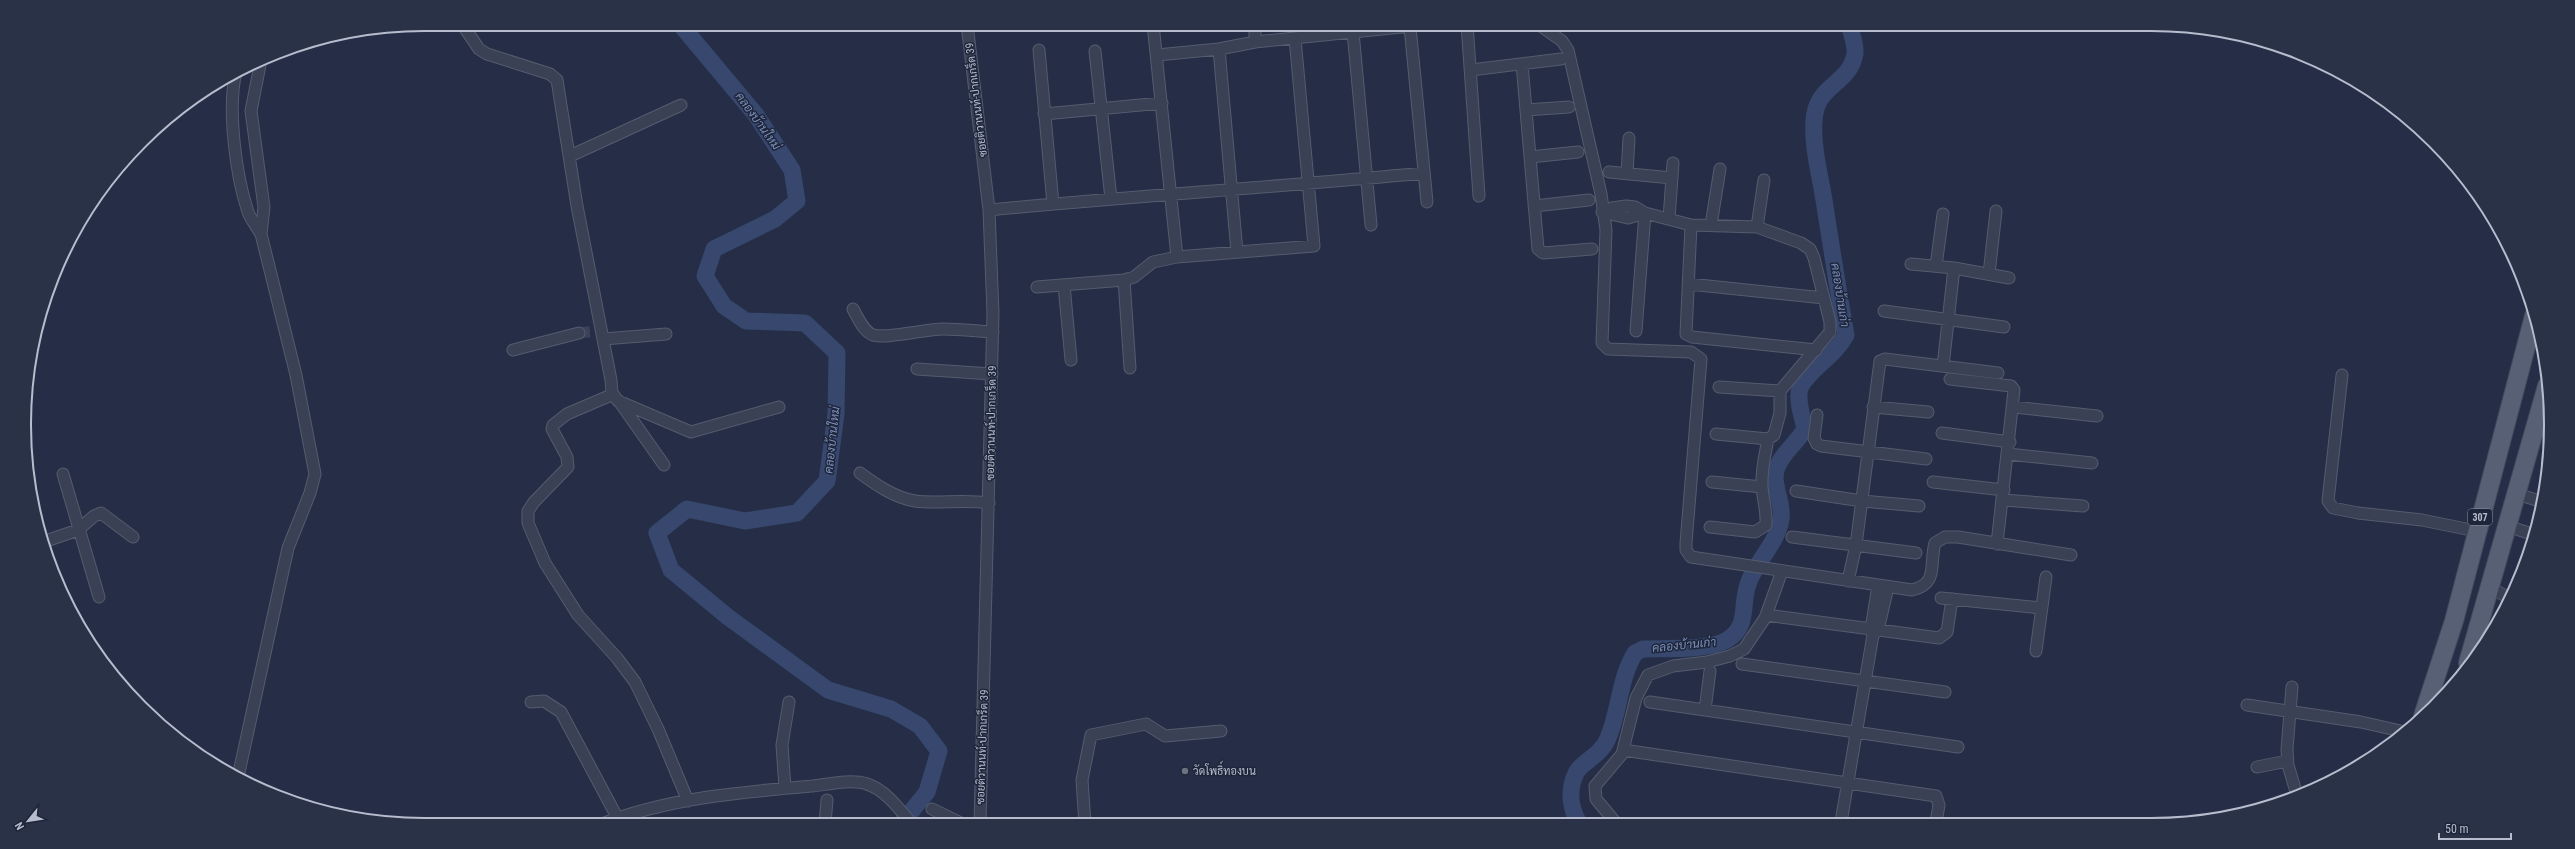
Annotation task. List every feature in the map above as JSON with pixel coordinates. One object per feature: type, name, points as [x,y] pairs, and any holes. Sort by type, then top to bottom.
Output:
[{"type":"main road","name":"307","points":[[2426,705],[2454,620],[2531,325]]},
{"type":"main road","name":"307","points":[[2471,653],[2543,400]]},
{"type":"street","points":[[467,31],[479,49],[487,54],[554,76],[557,80],[600,333],[615,397],[664,465]]},
{"type":"street","name":"ซอยติวานนท์-ปากเกร็ด 39","points":[[968,31],[989,210],[992,254],[993,332],[980,818]]},
{"type":"street","points":[[1154,31],[1177,257]]},
{"type":"street","points":[[1255,31],[1255,42]]},
{"type":"street","points":[[1314,31],[1314,36]]},
{"type":"street","points":[[1157,55],[1219,49],[1255,42],[1358,31]]},
{"type":"street","points":[[1410,31],[1427,202]]},
{"type":"street","points":[[1467,31],[1479,196]]},
{"type":"street","points":[[1548,31],[1562,41],[1568,50],[1598,179],[1606,245],[1602,343],[1608,349],[1691,352],[1701,359],[1686,550],[1692,557],[1912,590],[1923,587],[1930,581],[1933,549],[1939,539],[1958,537],[2071,555]]},
{"type":"street","points":[[1353,32],[1371,225]]},
{"type":"street","points":[[1037,287],[1124,280],[1134,277],[1153,262],[1177,257],[1314,246],[1295,38]]},
{"type":"street","points":[[1219,49],[1237,252]]},
{"type":"street","points":[[1039,50],[1052,204]]},
{"type":"street","points":[[1095,51],[1112,199]]},
{"type":"street","points":[[1470,70],[1561,59]]},
{"type":"street","points":[[1522,64],[1538,249],[1543,253],[1592,249]]},
{"type":"street","points":[[260,68],[251,111],[264,207],[261,234]]},
{"type":"street","points":[[234,81],[233,128],[249,214],[261,234],[296,375],[315,474],[310,493],[288,548],[239,771]]},
{"type":"street","points":[[1044,114],[1162,103]]},
{"type":"street","points":[[570,156],[681,105]]},
{"type":"street","points":[[1526,110],[1569,107]]},
{"type":"street","points":[[1627,174],[1629,138]]},
{"type":"street","points":[[1530,157],[1578,152]]},
{"type":"street","points":[[1669,219],[1673,163]]},
{"type":"street","points":[[1711,225],[1720,169]]},
{"type":"street","points":[[1609,172],[1672,178]]},
{"type":"street","points":[[989,210],[1171,193],[1231,191],[1424,173]]},
{"type":"street","points":[[1757,227],[1764,180]]},
{"type":"street","points":[[1534,206],[1589,200]]},
{"type":"street","points":[[1989,274],[1996,211]]},
{"type":"street","points":[[1602,212],[1628,218],[1645,213],[1691,225],[1757,227],[1801,243],[1810,250],[1814,258],[1824,298],[1830,332],[1780,391],[1780,413],[1774,435],[1768,439],[1716,434]]},
{"type":"street","points":[[1636,331],[1645,213]]},
{"type":"street","points":[[1936,266],[1943,214]]},
{"type":"street","points":[[1691,225],[1689,284],[1685,329],[1686,334],[1692,337],[1816,350]]},
{"type":"street","points":[[1911,264],[1954,268],[2009,278]]},
{"type":"street","points":[[1943,366],[1954,268]]},
{"type":"street","points":[[1124,280],[1130,368]]},
{"type":"street","points":[[1689,284],[1824,298]]},
{"type":"street","points":[[1064,285],[1070,360]]},
{"type":"street","points":[[853,309],[865,330],[873,334],[885,336],[903,332],[944,329],[993,332]]},
{"type":"street","points":[[1884,311],[2004,327]]},
{"type":"street","points":[[513,350],[579,333]]},
{"type":"street","points":[[600,333],[666,334]]},
{"type":"street","points":[[1848,581],[1856,545],[1880,361],[1885,358],[1998,373]]},
{"type":"street","points":[[917,369],[992,374]]},
{"type":"street","points":[[2342,375],[2328,501],[2329,504],[2333,508],[2358,513],[2422,520],[2476,532]]},
{"type":"street","points":[[1950,379],[2011,386],[2014,390],[2014,407],[1997,544]]},
{"type":"street","points":[[1719,387],[1780,391]]},
{"type":"street","points":[[688,801],[658,729],[635,682],[617,658],[578,615],[545,563],[528,523],[528,511],[534,502],[568,467],[567,456],[552,429],[553,425],[567,414],[615,397],[690,432],[779,407]]},
{"type":"street","points":[[1873,406],[1928,412]]},
{"type":"street","points":[[2014,407],[2098,416]]},
{"type":"street","points":[[1817,415],[1814,438],[1816,444],[1867,453],[1926,459]]},
{"type":"street","points":[[1942,433],[2010,442]]},
{"type":"street","points":[[1710,527],[1755,532],[1766,525],[1767,518],[1762,487],[1763,463],[1768,439]]},
{"type":"street","points":[[2008,454],[2092,463]]},
{"type":"street","points":[[860,473],[877,486],[914,501],[967,499],[989,502]]},
{"type":"street","points":[[63,474],[78,530],[99,597]]},
{"type":"street","points":[[1712,482],[1762,487]]},
{"type":"street","points":[[1933,482],[2003,495],[2083,506]]},
{"type":"street","points":[[1796,491],[1862,501],[1919,506]]},
{"type":"street","points":[[2517,494],[2536,500]]},
{"type":"street","points":[[49,540],[78,530],[94,516],[101,513],[133,537]]},
{"type":"street","points":[[2508,526],[2529,533]]},
{"type":"street","points":[[1792,537],[1916,553]]},
{"type":"street","points":[[1612,818],[1596,799],[1595,786],[1623,750],[1636,698],[1648,676],[1656,670],[1673,666],[1707,662],[1730,656],[1744,649],[1766,615],[1779,571]]},
{"type":"street","points":[[2036,651],[2046,577]]},
{"type":"street","points":[[1842,818],[1864,680],[1883,586]]},
{"type":"street","points":[[2490,588],[2505,595]]},
{"type":"street","points":[[1766,615],[1874,632],[1939,638],[1944,637],[1947,632],[1946,598],[2041,608]]},
{"type":"street","points":[[1742,664],[1945,692]]},
{"type":"street","points":[[1705,710],[1710,671]]},
{"type":"street","points":[[2292,688],[2288,711],[2288,761],[2296,790]]},
{"type":"street","points":[[532,702],[544,701],[561,712],[619,818]]},
{"type":"street","points":[[1650,702],[1958,747]]},
{"type":"street","points":[[2247,704],[2361,722],[2398,730]]},
{"type":"street","points":[[785,788],[783,729],[788,708]]},
{"type":"street","points":[[1084,818],[1082,780],[1091,735],[1146,724],[1165,736],[1221,731]]},
{"type":"street","points":[[1623,750],[1936,796],[1939,805],[1937,818]]},
{"type":"street","points":[[2257,767],[2288,761]]},
{"type":"street","points":[[624,818],[688,801],[749,790],[785,788],[826,793],[867,784],[888,797],[907,818]]},
{"type":"street","points":[[825,818],[826,793]]},
{"type":"street","points":[[932,809],[951,818]]},
{"type":"waterway","name":"คลองบ้านใหม่","points":[[686,31],[756,115],[792,170],[797,201],[775,219],[714,249],[705,276],[724,306],[746,321],[805,323],[837,353],[836,414],[827,481],[797,513],[745,521],[687,509],[657,533],[671,570],[728,617],[828,690],[891,709],[920,726],[939,751],[927,792],[906,818]]},
{"type":"waterway","name":"คลองบ้านเก่า","points":[[1576,818],[1571,799],[1573,779],[1582,765],[1601,750],[1608,738],[1626,673],[1635,653],[1643,649],[1709,646],[1719,644],[1733,635],[1741,625],[1749,582],[1779,529],[1781,506],[1776,485],[1776,471],[1784,456],[1805,429],[1799,402],[1799,391],[1810,374],[1836,349],[1846,335],[1814,140],[1814,121],[1816,109],[1820,99],[1852,65],[1855,50],[1851,31]]},
{"type":"tunnel","points":[[579,333],[597,331]]},
{"type":"place","name":"วัดโพธิ์ทองบน","points":[[1185,771]]}]
